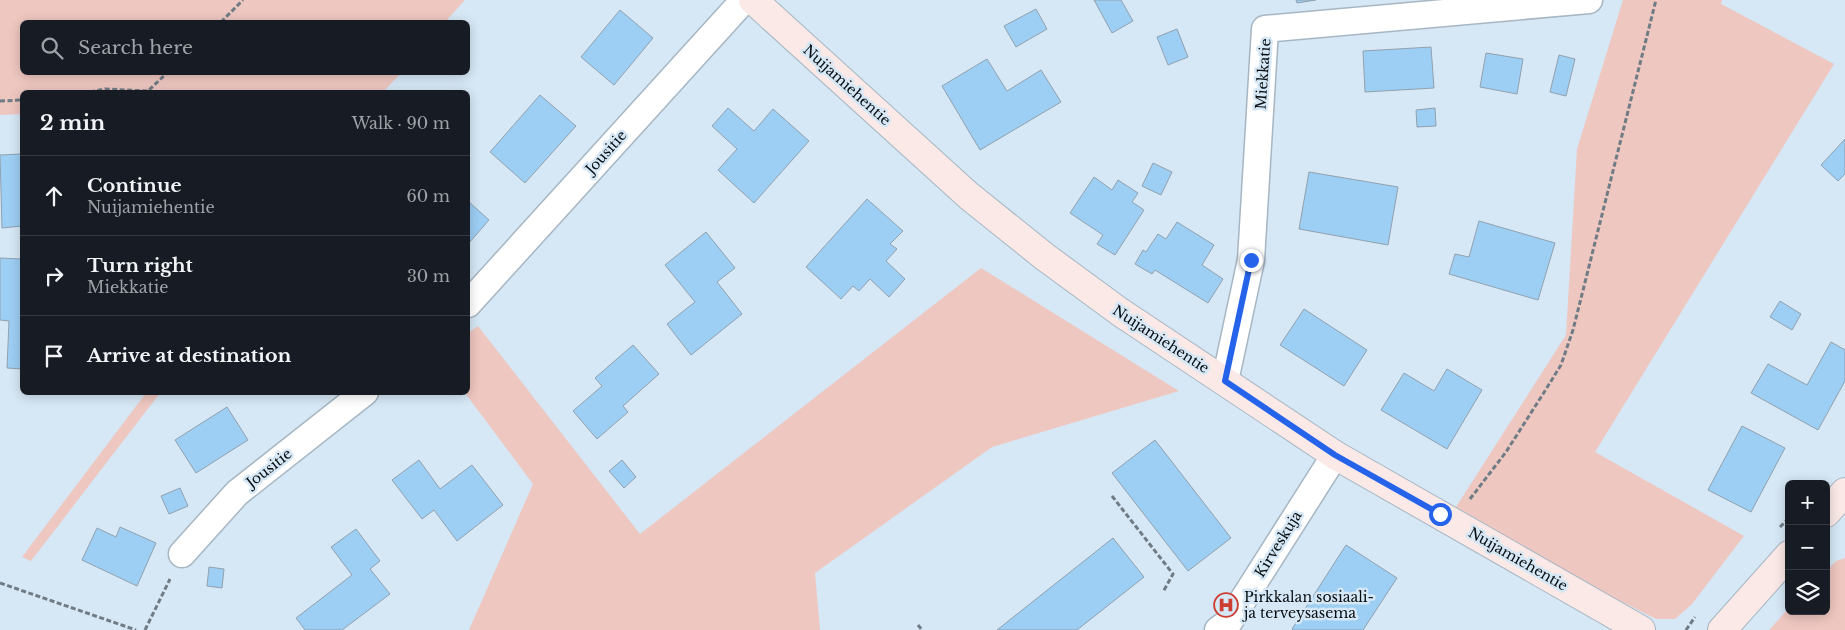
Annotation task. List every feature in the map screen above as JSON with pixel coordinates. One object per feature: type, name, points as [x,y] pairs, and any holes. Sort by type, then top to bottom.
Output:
[{"type":"street","name":"Jousitie","points":[[470,302],[744,0]]},
{"type":"street","name":"Nuijamiehentie","points":[[753,0],[969,196],[1031,246],[1120,312],[1335,455],[1641,630]]},
{"type":"street","name":"Miekkatie","points":[[1225,381],[1251,260],[1265,29],[1589,0]]},
{"type":"street","name":"Jousitie","points":[[182,554],[237,493],[361,395]]},
{"type":"street","name":"Kirveskuja","points":[[1218,630],[1228,622],[1335,455]]},
{"type":"street","points":[[1830,509],[1845,492]]},
{"type":"street","points":[[1722,630],[1785,559]]},
{"type":"path","points":[[224,20],[243,0]]},
{"type":"path","points":[[1467,503],[1506,452],[1561,365],[1573,330],[1656,0]]},
{"type":"path","points":[[149,90],[165,75]]},
{"type":"path","points":[[100,90],[126,90]]},
{"type":"path","points":[[0,101],[20,100]]},
{"type":"path","points":[[1112,496],[1173,574],[1163,592]]},
{"type":"path","points":[[145,630],[182,554]]},
{"type":"path","points":[[0,583],[136,630]]},
{"type":"path","points":[[918,626],[922,630]]},
{"type":"shaded area","points":[[0,0],[465,0],[447,20],[20,20],[20,75],[399,75],[385,90],[20,90],[20,114],[0,115]]},
{"type":"shaded area","points":[[1623,0],[1722,0],[1721,4],[1834,64],[1595,452],[1744,536],[1692,604],[1675,619],[1656,619],[1583,582],[1456,507],[1566,335],[1577,149]]},
{"type":"shaded area","points":[[981,268],[1179,391],[992,447],[815,573],[820,630],[469,630],[533,484],[466,395],[470,395],[470,332],[478,326],[640,534]]},
{"type":"shaded area","points":[[144,395],[158,395],[31,561],[22,557]]},
{"type":"shaded area","points":[[1845,558],[1845,630],[1769,630],[1785,612],[1785,615],[1830,615],[1830,567],[1836,561]]},
{"type":"building","points":[[1094,0],[1121,0],[1133,21],[1112,33]]},
{"type":"building","points":[[1296,0],[1316,0],[1297,3]]},
{"type":"building","points":[[1036,9],[1047,29],[1016,47],[1004,26]]},
{"type":"building","points":[[620,10],[653,38],[614,85],[581,57]]},
{"type":"building","points":[[1177,29],[1188,57],[1168,65],[1157,37]]},
{"type":"building","points":[[1431,47],[1434,88],[1365,92],[1363,51]]},
{"type":"building","points":[[1486,53],[1523,59],[1517,94],[1480,87]]},
{"type":"building","points":[[1559,55],[1575,59],[1566,96],[1550,92]]},
{"type":"building","points":[[987,59],[1007,91],[1041,70],[1061,102],[980,150],[942,86]]},
{"type":"building","points":[[540,95],[576,126],[525,183],[490,152]]},
{"type":"building","points":[[728,108],[754,131],[773,109],[809,141],[754,203],[718,170],[737,149],[712,126]]},
{"type":"building","points":[[1435,108],[1436,126],[1417,127],[1416,110]]},
{"type":"building","points":[[1845,139],[1845,174],[1838,181],[1821,165]]},
{"type":"building","points":[[20,154],[20,226],[2,228],[0,155]]},
{"type":"building","points":[[1153,163],[1172,172],[1161,195],[1142,186]]},
{"type":"building","points":[[1309,172],[1398,187],[1388,245],[1299,229]]},
{"type":"building","points":[[1094,177],[1112,190],[1118,180],[1138,193],[1132,202],[1144,210],[1115,255],[1097,244],[1103,235],[1070,213]]},
{"type":"building","points":[[867,199],[903,231],[890,244],[897,249],[886,261],[905,279],[889,297],[870,279],[859,291],[853,286],[841,299],[806,267]]},
{"type":"building","points":[[470,203],[489,220],[470,242]]},
{"type":"building","points":[[1479,221],[1555,243],[1538,300],[1449,274],[1455,254],[1469,257]]},
{"type":"building","points":[[1177,222],[1214,245],[1202,265],[1223,279],[1208,303],[1155,270],[1152,274],[1135,264],[1143,250],[1146,252],[1158,234],[1166,239]]},
{"type":"building","points":[[706,232],[735,268],[717,282],[742,314],[691,355],[667,324],[695,302],[665,265]]},
{"type":"building","points":[[0,258],[20,259],[20,369],[7,368],[9,321],[0,320]]},
{"type":"building","points":[[1780,301],[1801,314],[1792,330],[1770,317]]},
{"type":"building","points":[[1304,309],[1367,350],[1344,386],[1280,345]]},
{"type":"building","points":[[1831,342],[1845,350],[1845,381],[1818,430],[1751,393],[1768,364],[1807,385]]},
{"type":"building","points":[[633,345],[659,374],[623,406],[628,412],[597,439],[573,411],[602,386],[595,378]]},
{"type":"building","points":[[1447,369],[1482,390],[1447,449],[1381,410],[1404,373],[1434,391]]},
{"type":"building","points":[[227,407],[248,440],[196,473],[175,440]]},
{"type":"building","points":[[1742,426],[1785,448],[1751,512],[1708,490]]},
{"type":"building","points":[[1155,440],[1231,538],[1188,571],[1112,473]]},
{"type":"building","points":[[419,460],[440,489],[472,465],[503,505],[457,541],[434,510],[422,519],[392,480]]},
{"type":"building","points":[[622,460],[636,477],[624,488],[609,471]]},
{"type":"building","points":[[180,488],[188,506],[169,514],[161,496]]},
{"type":"building","points":[[120,527],[156,543],[137,586],[82,560],[97,528],[116,537]]},
{"type":"building","points":[[356,529],[380,561],[370,569],[390,594],[342,630],[305,630],[296,618],[352,575],[331,547]]},
{"type":"building","points":[[1113,538],[1144,577],[1077,630],[997,630]]},
{"type":"building","points":[[1346,545],[1397,578],[1363,630],[1293,630],[1292,629]]},
{"type":"building","points":[[209,567],[224,569],[222,588],[207,586]]},
{"type":"place","name":"Pirkkalan sosiaali- ja terveysasema","points":[[1226,605]]},
{"type":"route","points":[[1251,260],[1225,381],[1335,455],[1440,514]]}]
